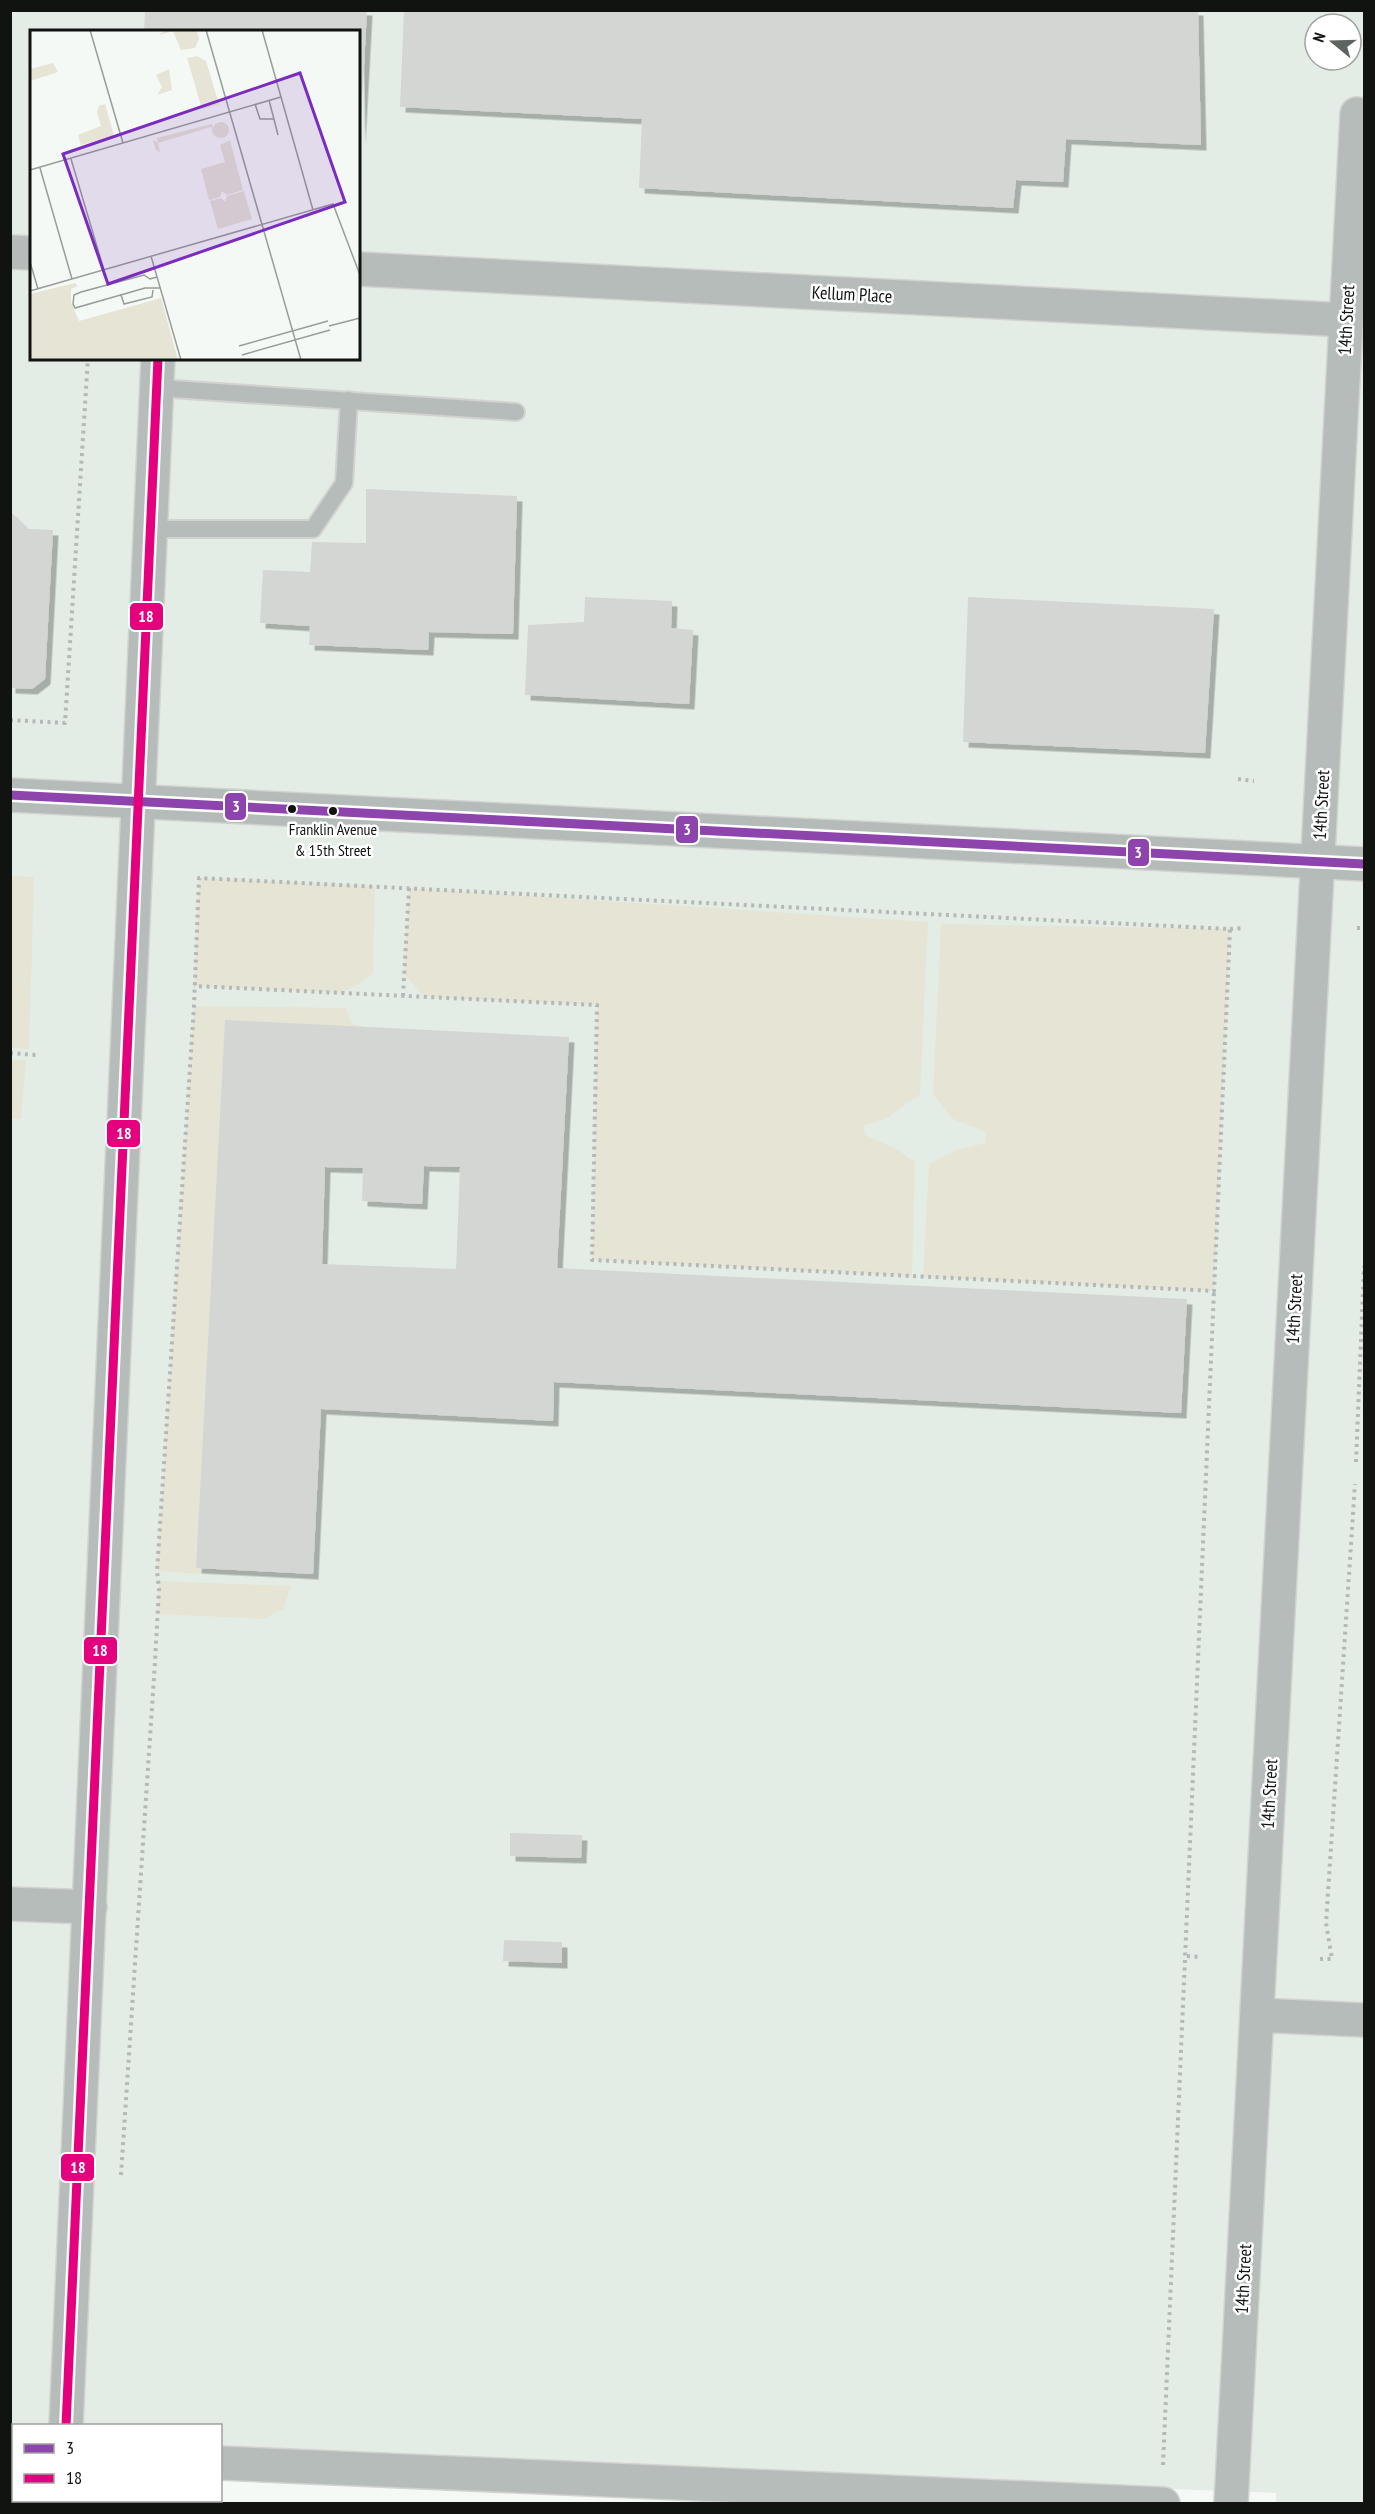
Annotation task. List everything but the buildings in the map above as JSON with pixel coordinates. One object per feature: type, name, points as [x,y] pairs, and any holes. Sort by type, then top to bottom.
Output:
[{"type":"main road","points":[[10,795],[1365,864]]},
{"type":"street","name":"14th Street","points":[[1231,2504],[1346,320],[1361,114]]},
{"type":"street","points":[[10,252],[30,253]]},
{"type":"street","name":"Kellum Place","points":[[360,269],[1346,320]]},
{"type":"street","points":[[66,2424],[152,529],[157,373]]},
{"type":"street","points":[[10,1904],[90,1908]]},
{"type":"street","points":[[1257,2015],[1365,2020]]},
{"type":"street","points":[[222,2463],[1162,2504]]},
{"type":"lane","points":[[157,373],[348,400],[516,412]]},
{"type":"lane","points":[[152,529],[313,529],[344,483],[348,400]]},
{"type":"path","points":[[10,720],[65,723],[88,360]]},
{"type":"path","points":[[1238,779],[1254,781]]},
{"type":"path","points":[[121,2175],[199,878],[1245,928]]},
{"type":"path","points":[[403,996],[410,888]]},
{"type":"path","points":[[1357,928],[1365,928]]},
{"type":"path","points":[[1162,2504],[1230,929]]},
{"type":"path","points":[[194,986],[597,1005],[592,1260],[1214,1291]]},
{"type":"path","points":[[10,1053],[36,1055]]},
{"type":"path","points":[[1356,1462],[1364,1266]]},
{"type":"path","points":[[1320,1959],[1332,1959],[1326,1923],[1355,1484]]},
{"type":"path","points":[[1187,1956],[1201,1957]]},
{"type":"shaded area","points":[[11,11],[1364,11],[1364,2503],[1276,2503],[1276,2493],[222,2453],[222,2424],[12,2424],[11,2445]]},
{"type":"shaded area","points":[[11,876],[34,877],[29,1049],[11,1048]]},
{"type":"shaded area","points":[[199,878],[375,886],[373,974],[344,993],[194,986]]},
{"type":"shaded area","points":[[409,888],[928,922],[920,1094],[886,1119],[863,1126],[865,1135],[896,1149],[915,1162],[912,1276],[592,1260],[597,1005],[425,997],[404,974]]},
{"type":"shaded area","points":[[941,924],[1230,929],[1214,1291],[923,1277],[929,1164],[956,1150],[985,1143],[986,1132],[953,1119],[933,1094]]},
{"type":"shaded area","points":[[194,1006],[346,1008],[352,1024],[364,1027],[225,1020],[201,1574],[157,1571]]},
{"type":"shaded area","points":[[10,1059],[26,1060],[21,1119],[11,1119]]},
{"type":"shaded area","points":[[159,1581],[291,1586],[283,1609],[264,1619],[158,1614]]},
{"type":"transit line","name":"18","points":[[66,2424],[158,360]]},
{"type":"transit line","name":"3","points":[[10,795],[1364,864]]},
{"type":"place","name":"Franklin Avenue & 15th Street","points":[[333,811]]}]
